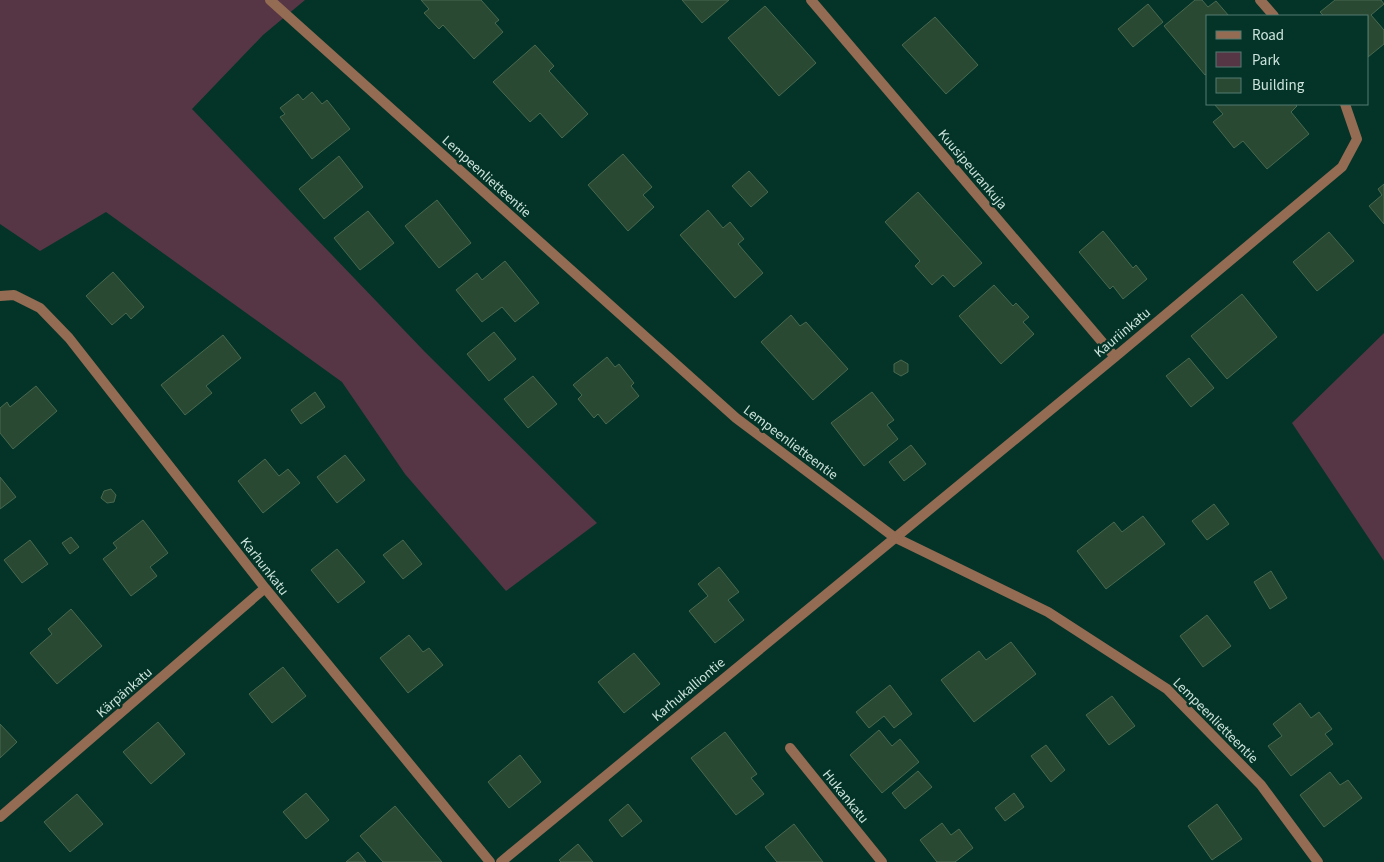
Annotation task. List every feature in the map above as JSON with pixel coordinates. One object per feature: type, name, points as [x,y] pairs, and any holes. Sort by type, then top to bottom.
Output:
[{"type":"street","name":"Lempeenlietteentie","points":[[270,0],[736,418],[894,537],[1048,612],[1167,689],[1261,785],[1318,862]]},
{"type":"street","name":"Kuusipeurankuja","points":[[811,0],[1115,357]]},
{"type":"street","points":[[1260,0],[1273,15]]},
{"type":"street","name":"Kauriinkatu","points":[[894,537],[1115,357],[1342,167],[1358,139],[1345,105]]},
{"type":"street","name":"Karhunkatu","points":[[0,296],[14,294],[40,308],[69,338],[265,588],[490,862]]},
{"type":"street","name":"Karhukalliontie","points":[[501,862],[894,537]]},
{"type":"street","name":"Kärpänkatu","points":[[0,816],[265,588]]},
{"type":"street","name":"Hukankatu","points":[[790,748],[882,862]]},
{"type":"green space","points":[[0,0],[305,0],[263,35],[192,109],[425,352],[597,523],[506,591],[405,474],[342,382],[106,212],[40,251],[0,224]]},
{"type":"green space","points":[[1384,333],[1384,561],[1292,423]]},
{"type":"building","points":[[421,0],[481,0],[499,20],[495,23],[503,32],[474,59],[443,25],[439,29],[424,13],[429,9]]},
{"type":"building","points":[[682,0],[729,0],[702,23]]},
{"type":"building","points":[[1195,0],[1202,0],[1208,7],[1216,1],[1228,15],[1206,15],[1205,75],[1164,26]]},
{"type":"building","points":[[1335,0],[1381,0],[1384,4],[1371,15],[1384,30],[1384,44],[1369,56],[1369,15],[1323,15],[1320,12]]},
{"type":"building","points":[[1148,4],[1163,22],[1133,47],[1118,29]]},
{"type":"building","points":[[765,6],[816,63],[779,96],[728,38]]},
{"type":"building","points":[[935,17],[978,65],[946,94],[902,45]]},
{"type":"building","points":[[535,45],[554,66],[549,71],[588,114],[562,138],[540,113],[530,122],[493,82]]},
{"type":"building","points":[[312,92],[322,104],[327,100],[350,129],[312,159],[280,117],[285,114],[280,108],[298,94],[303,100]]},
{"type":"building","points":[[1215,105],[1296,105],[1291,112],[1309,134],[1267,169],[1243,141],[1234,148],[1213,122],[1223,114]]},
{"type":"building","points":[[623,154],[652,187],[643,195],[654,207],[628,231],[588,185]]},
{"type":"building","points":[[339,156],[363,187],[324,219],[299,189]]},
{"type":"building","points":[[749,171],[768,192],[751,207],[732,186]]},
{"type":"building","points":[[1384,184],[1384,224],[1369,206],[1382,195],[1378,189]]},
{"type":"building","points":[[918,192],[982,263],[954,287],[943,275],[932,285],[915,266],[920,261],[885,222]]},
{"type":"building","points":[[437,200],[471,243],[439,268],[405,226]]},
{"type":"building","points":[[708,210],[723,228],[730,222],[744,239],[738,244],[763,273],[735,298],[680,235]]},
{"type":"building","points":[[368,211],[394,243],[360,270],[334,238]]},
{"type":"building","points":[[1103,231],[1133,268],[1136,265],[1147,279],[1123,299],[1113,286],[1110,289],[1079,252]]},
{"type":"building","points":[[1329,232],[1354,261],[1317,291],[1293,262]]},
{"type":"building","points":[[505,261],[539,303],[515,322],[502,307],[482,322],[456,290],[477,273],[482,280]]},
{"type":"building","points":[[113,272],[144,307],[131,319],[126,313],[112,325],[86,296]]},
{"type":"building","points":[[994,285],[1013,306],[1016,303],[1029,317],[1023,322],[1034,334],[1001,364],[959,316]]},
{"type":"building","points":[[1242,294],[1277,337],[1227,379],[1191,336]]},
{"type":"building","points":[[791,315],[800,326],[806,322],[848,369],[813,400],[761,342]]},
{"type":"building","points":[[494,332],[516,359],[489,381],[467,354]]},
{"type":"building","points":[[223,335],[241,358],[206,386],[212,393],[185,415],[161,385]]},
{"type":"building","points":[[607,357],[615,367],[619,364],[634,383],[631,386],[639,396],[606,424],[598,414],[594,418],[578,399],[582,395],[573,385]]},
{"type":"building","points":[[1189,358],[1214,388],[1191,407],[1166,376]]},
{"type":"building","points":[[901,360],[908,364],[908,372],[901,376],[894,372],[894,364]]},
{"type":"building","points":[[533,376],[557,404],[528,428],[504,399]]},
{"type":"building","points":[[36,386],[57,411],[13,449],[0,433],[0,408],[7,402],[10,407]]},
{"type":"building","points":[[315,392],[325,407],[301,424],[291,410]]},
{"type":"building","points":[[872,392],[894,420],[887,425],[898,439],[864,466],[831,423]]},
{"type":"building","points":[[911,445],[926,464],[904,481],[889,462]]},
{"type":"building","points":[[345,455],[365,480],[337,503],[317,477]]},
{"type":"building","points":[[265,459],[279,476],[288,469],[300,483],[263,513],[238,481]]},
{"type":"building","points":[[0,477],[16,497],[0,509]]},
{"type":"building","points":[[111,489],[116,495],[114,502],[107,503],[101,498],[104,491]]},
{"type":"building","points":[[1214,504],[1229,524],[1207,540],[1192,521]]},
{"type":"building","points":[[1143,516],[1165,544],[1106,589],[1077,551],[1114,522],[1122,532]]},
{"type":"building","points":[[143,520],[168,553],[150,567],[157,576],[131,596],[103,559],[117,548],[113,543]]},
{"type":"building","points":[[71,537],[79,547],[70,554],[62,543]]},
{"type":"building","points":[[30,540],[48,564],[22,583],[4,560]]},
{"type":"building","points":[[403,540],[422,564],[403,579],[383,555]]},
{"type":"building","points":[[337,549],[365,582],[338,603],[311,570]]},
{"type":"building","points":[[719,567],[739,592],[728,600],[744,620],[715,643],[689,611],[708,596],[698,584]]},
{"type":"building","points":[[1271,571],[1287,598],[1270,609],[1254,582]]},
{"type":"building","points":[[71,609],[102,646],[57,684],[30,653],[52,634],[48,629]]},
{"type":"building","points":[[1207,615],[1231,646],[1203,667],[1180,636]]},
{"type":"building","points":[[409,635],[423,652],[429,648],[443,665],[408,693],[380,658]]},
{"type":"building","points":[[1011,642],[1036,674],[974,722],[941,680],[979,651],[986,660]]},
{"type":"building","points":[[634,653],[660,684],[624,713],[598,682]]},
{"type":"building","points":[[283,667],[306,696],[272,723],[249,694]]},
{"type":"building","points":[[890,685],[912,714],[894,728],[884,716],[869,728],[856,712]]},
{"type":"building","points":[[1112,696],[1135,726],[1109,745],[1086,715]]},
{"type":"building","points":[[1300,703],[1311,718],[1319,712],[1332,729],[1325,734],[1333,744],[1291,776],[1268,746],[1282,736],[1273,724]]},
{"type":"building","points":[[158,722],[185,754],[151,784],[123,752]]},
{"type":"building","points":[[0,724],[17,742],[0,758]]},
{"type":"building","points":[[879,730],[892,746],[900,739],[919,762],[882,793],[850,755]]},
{"type":"building","points":[[725,732],[757,774],[751,778],[764,794],[736,815],[691,758]]},
{"type":"building","points":[[1046,745],[1065,770],[1051,782],[1031,756]]},
{"type":"building","points":[[520,755],[541,782],[509,808],[488,782]]},
{"type":"building","points":[[918,771],[932,787],[905,809],[892,793]]},
{"type":"building","points":[[1330,772],[1340,785],[1348,780],[1362,798],[1324,827],[1300,795]]},
{"type":"building","points":[[306,793],[329,820],[306,839],[283,812]]},
{"type":"building","points":[[1014,793],[1024,807],[1005,821],[995,808]]},
{"type":"building","points":[[77,794],[103,824],[70,852],[44,822]]},
{"type":"building","points":[[628,804],[642,821],[622,837],[609,820]]},
{"type":"building","points":[[1217,804],[1242,839],[1212,860],[1188,826]]},
{"type":"building","points":[[395,806],[442,862],[383,862],[360,836]]},
{"type":"building","points":[[942,823],[951,835],[959,829],[973,848],[955,862],[937,862],[920,840]]},
{"type":"building","points":[[794,824],[823,862],[777,862],[765,847]]},
{"type":"building","points":[[578,844],[593,862],[561,862],[559,860]]},
{"type":"building","points":[[358,852],[366,862],[346,862]]}]
